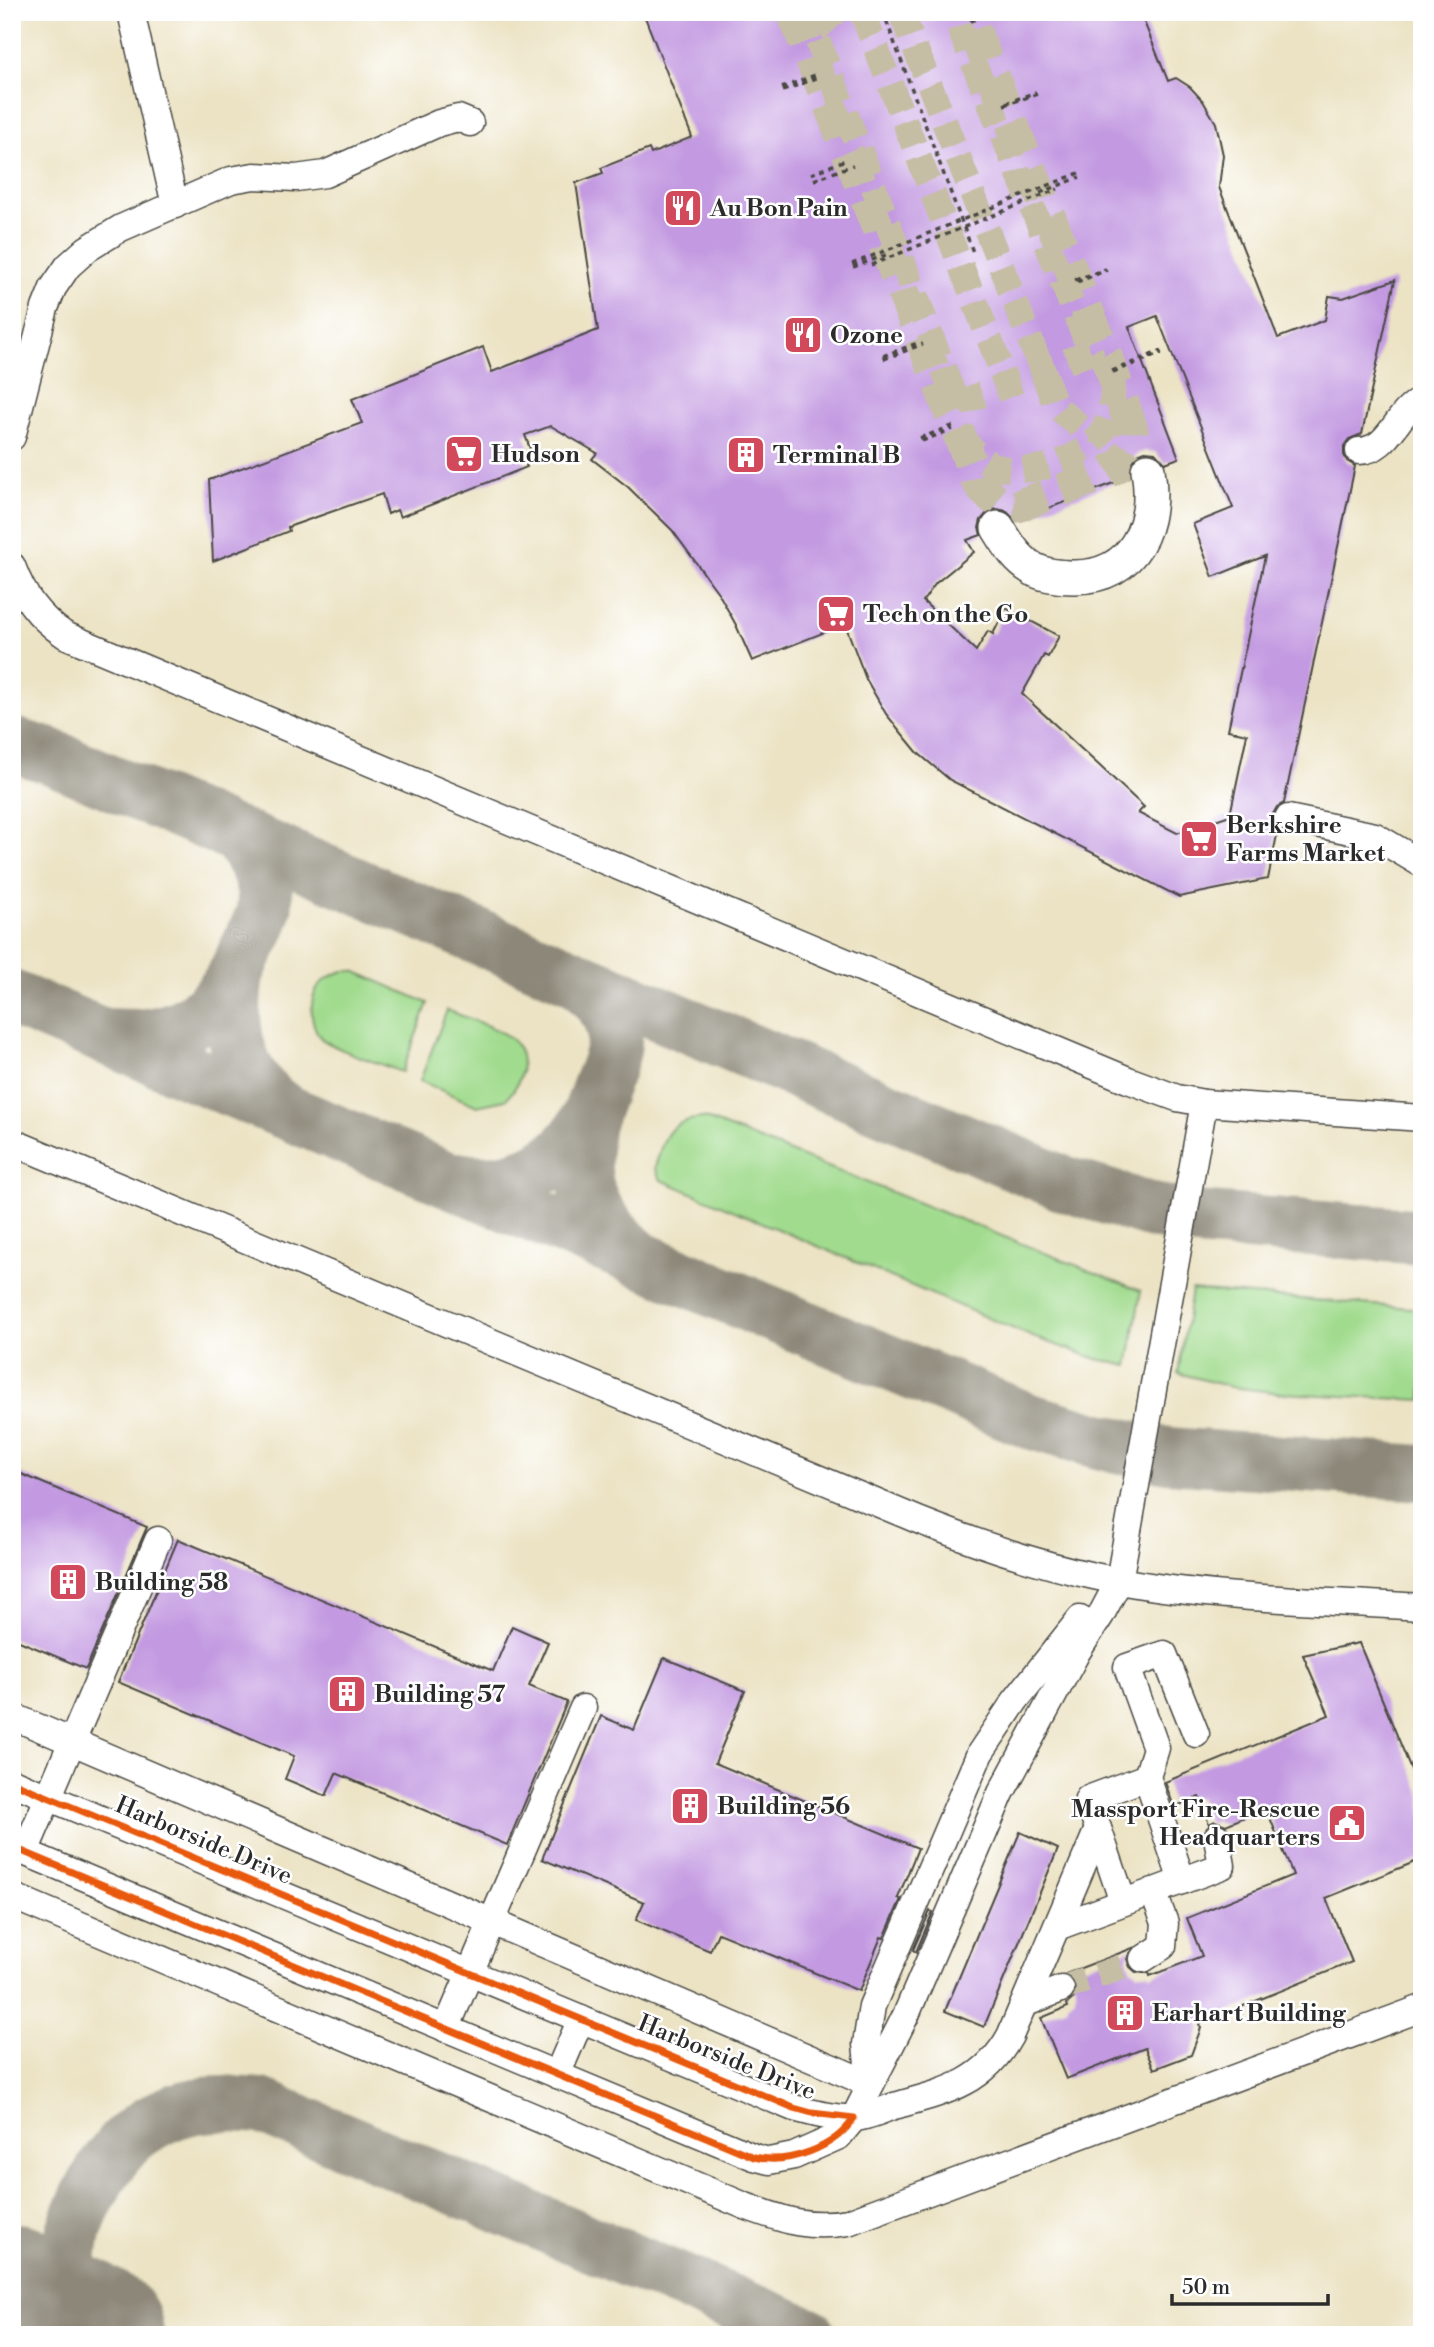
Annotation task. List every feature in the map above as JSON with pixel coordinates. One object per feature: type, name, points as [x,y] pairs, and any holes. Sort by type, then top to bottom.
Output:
[{"type":"main road","points":[[998,528],[1019,559],[1032,569],[1046,575],[1079,577],[1100,573],[1128,556],[1145,531],[1151,501],[1148,470]]},
{"type":"street","points":[[131,12],[175,205]]},
{"type":"street","points":[[12,437],[45,307],[53,288],[68,266],[87,249],[121,228],[231,180],[254,176],[296,178],[325,174],[439,123],[458,118],[470,123]]},
{"type":"street","points":[[1359,451],[1371,450],[1383,442],[1409,408],[1422,400]]},
{"type":"street","points":[[12,566],[34,609],[65,635],[1128,1080],[1177,1098],[1204,1103],[1422,1118]]},
{"type":"street","points":[[1288,818],[1375,836],[1422,864]]},
{"type":"street","points":[[158,1539],[49,1797],[19,1849],[754,2157],[769,2161],[794,2156],[828,2143],[847,2129],[893,2044],[1001,1793],[1077,1652],[1119,1581],[1204,1103]]},
{"type":"street","points":[[12,1142],[929,1525],[1024,1559],[1119,1581],[1194,1592],[1422,1607]]},
{"type":"street","points":[[870,2084],[866,2045],[872,2006],[980,1753],[1015,1701],[1088,1609],[1119,1581]]},
{"type":"street","points":[[1182,1881],[1147,1777],[1156,1748],[1127,1667],[1164,1654],[1196,1734]]},
{"type":"street","points":[[446,2029],[583,1708]]},
{"type":"street","points":[[12,1716],[870,2084]]},
{"type":"street","points":[[1123,1902],[1088,1799],[1147,1777]]},
{"type":"street","name":"Harborside Drive","points":[[12,1782],[794,2108],[854,2118]]},
{"type":"street","points":[[854,2118],[935,2094],[974,2077],[991,2065],[1002,2052],[1098,1829]]},
{"type":"street","points":[[1057,1927],[1222,1866],[1217,1837]]},
{"type":"street","points":[[1143,1959],[1163,1946],[1165,1923],[1153,1891]]},
{"type":"street","points":[[12,1896],[745,2206],[810,2226],[848,2222],[1422,2008]]},
{"type":"street","points":[[888,1967],[920,1982]]},
{"type":"street","points":[[1024,2004],[1061,1989]]},
{"type":"street","points":[[556,2075],[581,2019]]},
{"type":"path","points":[[883,12],[973,252]]},
{"type":"path","points":[[985,12],[971,19],[994,12]]},
{"type":"path","points":[[783,89],[816,76]]},
{"type":"path","points":[[1005,104],[1036,93]]},
{"type":"path","points":[[811,174],[848,159]]},
{"type":"path","points":[[814,180],[853,165]]},
{"type":"path","points":[[888,254],[853,266],[1079,175],[1040,193]]},
{"type":"path","points":[[871,265],[1058,189]]},
{"type":"path","points":[[1076,281],[1106,270]]},
{"type":"path","points":[[883,357],[922,343]]},
{"type":"path","points":[[1112,372],[1161,352]]},
{"type":"path","points":[[921,439],[954,427]]},
{"type":"green space","points":[[354,971],[428,1003],[402,1072],[334,1046],[317,1033],[313,1023],[312,1004],[317,989],[333,975]]},
{"type":"green space","points":[[447,1010],[484,1024],[513,1040],[518,1048],[522,1066],[517,1084],[505,1100],[477,1106],[420,1081]]},
{"type":"green space","points":[[704,1118],[1141,1291],[1128,1366],[1097,1359],[1033,1337],[661,1180],[655,1168],[669,1132],[682,1122]]},
{"type":"green space","points":[[1192,1290],[1422,1309],[1422,1400],[1281,1393],[1231,1387],[1178,1373]]},
{"type":"building","name":"Terminal B","points":[[643,12],[1140,12],[1168,81],[1176,78],[1190,87],[1203,101],[1216,123],[1223,155],[1219,187],[1278,338],[1325,320],[1329,296],[1343,298],[1395,280],[1362,434],[1349,439],[1344,446],[1347,461],[1355,466],[1284,803],[1277,807],[1273,814],[1273,822],[1278,830],[1268,879],[1179,897],[950,780],[918,753],[886,714],[866,679],[845,624],[752,661],[719,594],[672,530],[628,487],[592,459],[597,453],[551,426],[525,435],[533,457],[524,460],[527,467],[400,517],[397,510],[388,514],[382,494],[288,527],[289,531],[213,561],[209,480],[362,423],[352,399],[483,347],[492,372],[598,330],[576,183],[603,173],[601,168],[649,149],[651,154],[692,137]],"holes":[[[1157,316],[1233,508],[1193,524],[1213,577],[1265,556],[1228,730],[1247,734],[1230,815],[1177,833],[1138,813],[1144,807],[1022,694],[1044,655],[1048,657],[1059,636],[1006,608],[993,634],[988,631],[976,651],[923,601],[936,583],[974,552],[967,540],[981,535],[981,520],[989,511],[1006,511],[1016,521],[1129,477],[1130,463],[1137,454],[1155,452],[1165,463],[1179,458],[1129,327]]]},
{"type":"building","name":"Building 58","points":[[12,1470],[147,1527],[86,1669],[12,1638]]},
{"type":"building","name":"Building 57","points":[[178,1539],[493,1671],[512,1626],[548,1642],[529,1686],[567,1702],[507,1845],[336,1773],[326,1796],[285,1779],[294,1756],[118,1682]]},
{"type":"building","name":"Massport Fire-Rescue Headquarters","points":[[1359,1643],[1422,1796],[1422,1859],[1326,1898],[1352,1962],[1199,2024],[1201,2028],[1191,2055],[1154,2069],[1145,2048],[1066,2079],[1041,2018],[1068,2007],[1067,2004],[1074,1998],[1076,1984],[1065,1974],[1133,1948],[1127,1959],[1130,1967],[1137,1973],[1149,1973],[1150,1976],[1202,1956],[1187,1918],[1293,1875],[1266,1808],[1226,1825],[1215,1821],[1209,1824],[1199,1797],[1174,1807],[1165,1782],[1329,1715],[1303,1655]]},
{"type":"building","name":"Building 56","points":[[664,1658],[745,1691],[715,1763],[918,1848],[898,1898],[901,1899],[884,1938],[881,1937],[859,1991],[718,1933],[710,1951],[636,1920],[644,1902],[542,1859],[601,1716],[634,1730]]},
{"type":"building","points":[[1020,1832],[1058,1849],[984,2027],[945,2011]]},
{"type":"building","points":[[930,1911],[933,1912],[916,1952],[913,1950]]},
{"type":"taxiway","points":[[12,745],[47,755],[1062,1183],[1153,1211],[1197,1219],[1422,1237]]},
{"type":"taxiway","points":[[109,1036],[134,1037],[175,1029],[208,1009],[234,976],[259,924],[265,903],[259,871],[236,834]]},
{"type":"taxiway","points":[[236,974],[233,1013],[238,1049],[253,1081],[282,1109]]},
{"type":"taxiway","points":[[458,1180],[497,1182],[534,1172],[565,1150],[578,1136],[592,1110],[614,1041],[608,1013],[580,980]]},
{"type":"taxiway","points":[[12,998],[1029,1421],[1102,1442],[1168,1455],[1422,1473]]},
{"type":"taxiway","points":[[587,1121],[583,1163],[589,1195],[605,1224],[634,1254]]},
{"type":"taxiway","points":[[107,2335],[81,2301],[71,2270],[74,2231],[87,2199],[114,2156],[141,2130],[186,2108],[223,2104],[261,2106],[809,2335]]},
{"type":"runway","points":[[15,2293],[94,2335]]},
{"type":"tunnel","points":[[793,12],[977,480],[994,499],[1018,506],[1102,475],[1120,465],[1132,446],[1132,430],[1113,374],[967,12]]},
{"type":"tunnel","points":[[835,12],[814,31],[957,404],[1091,352],[953,12]]},
{"type":"tunnel","points":[[862,12],[1007,384]]},
{"type":"tunnel","points":[[901,12],[1056,406],[1080,427],[1102,432]]},
{"type":"tunnel","points":[[958,433],[980,457],[1002,468],[1033,469],[1066,459],[1093,442],[1106,425],[1112,404],[1113,374]]},
{"type":"tunnel","points":[[1061,1989],[1143,1959]]},
{"type":"cycle path","points":[[12,1782],[794,2108],[854,2118],[835,2138],[810,2152],[781,2158],[754,2157],[12,1847]]},
{"type":"place","name":"Au Bon Pain","points":[[683,208]]},
{"type":"place","name":"Ozone","points":[[803,335]]},
{"type":"place","name":"Hudson","points":[[464,454]]},
{"type":"place","name":"Terminal B","points":[[746,455]]},
{"type":"place","name":"Tech on the Go","points":[[836,614]]},
{"type":"place","name":"Berkshire Farms Market","points":[[1199,839]]},
{"type":"place","name":"Building 58","points":[[68,1582]]},
{"type":"place","name":"Building 57","points":[[347,1694]]},
{"type":"place","name":"Building 56","points":[[690,1806]]},
{"type":"place","name":"Massport Fire-Rescue Headquarters","points":[[1347,1823]]},
{"type":"place","name":"Earhart Building","points":[[1125,2013]]}]
